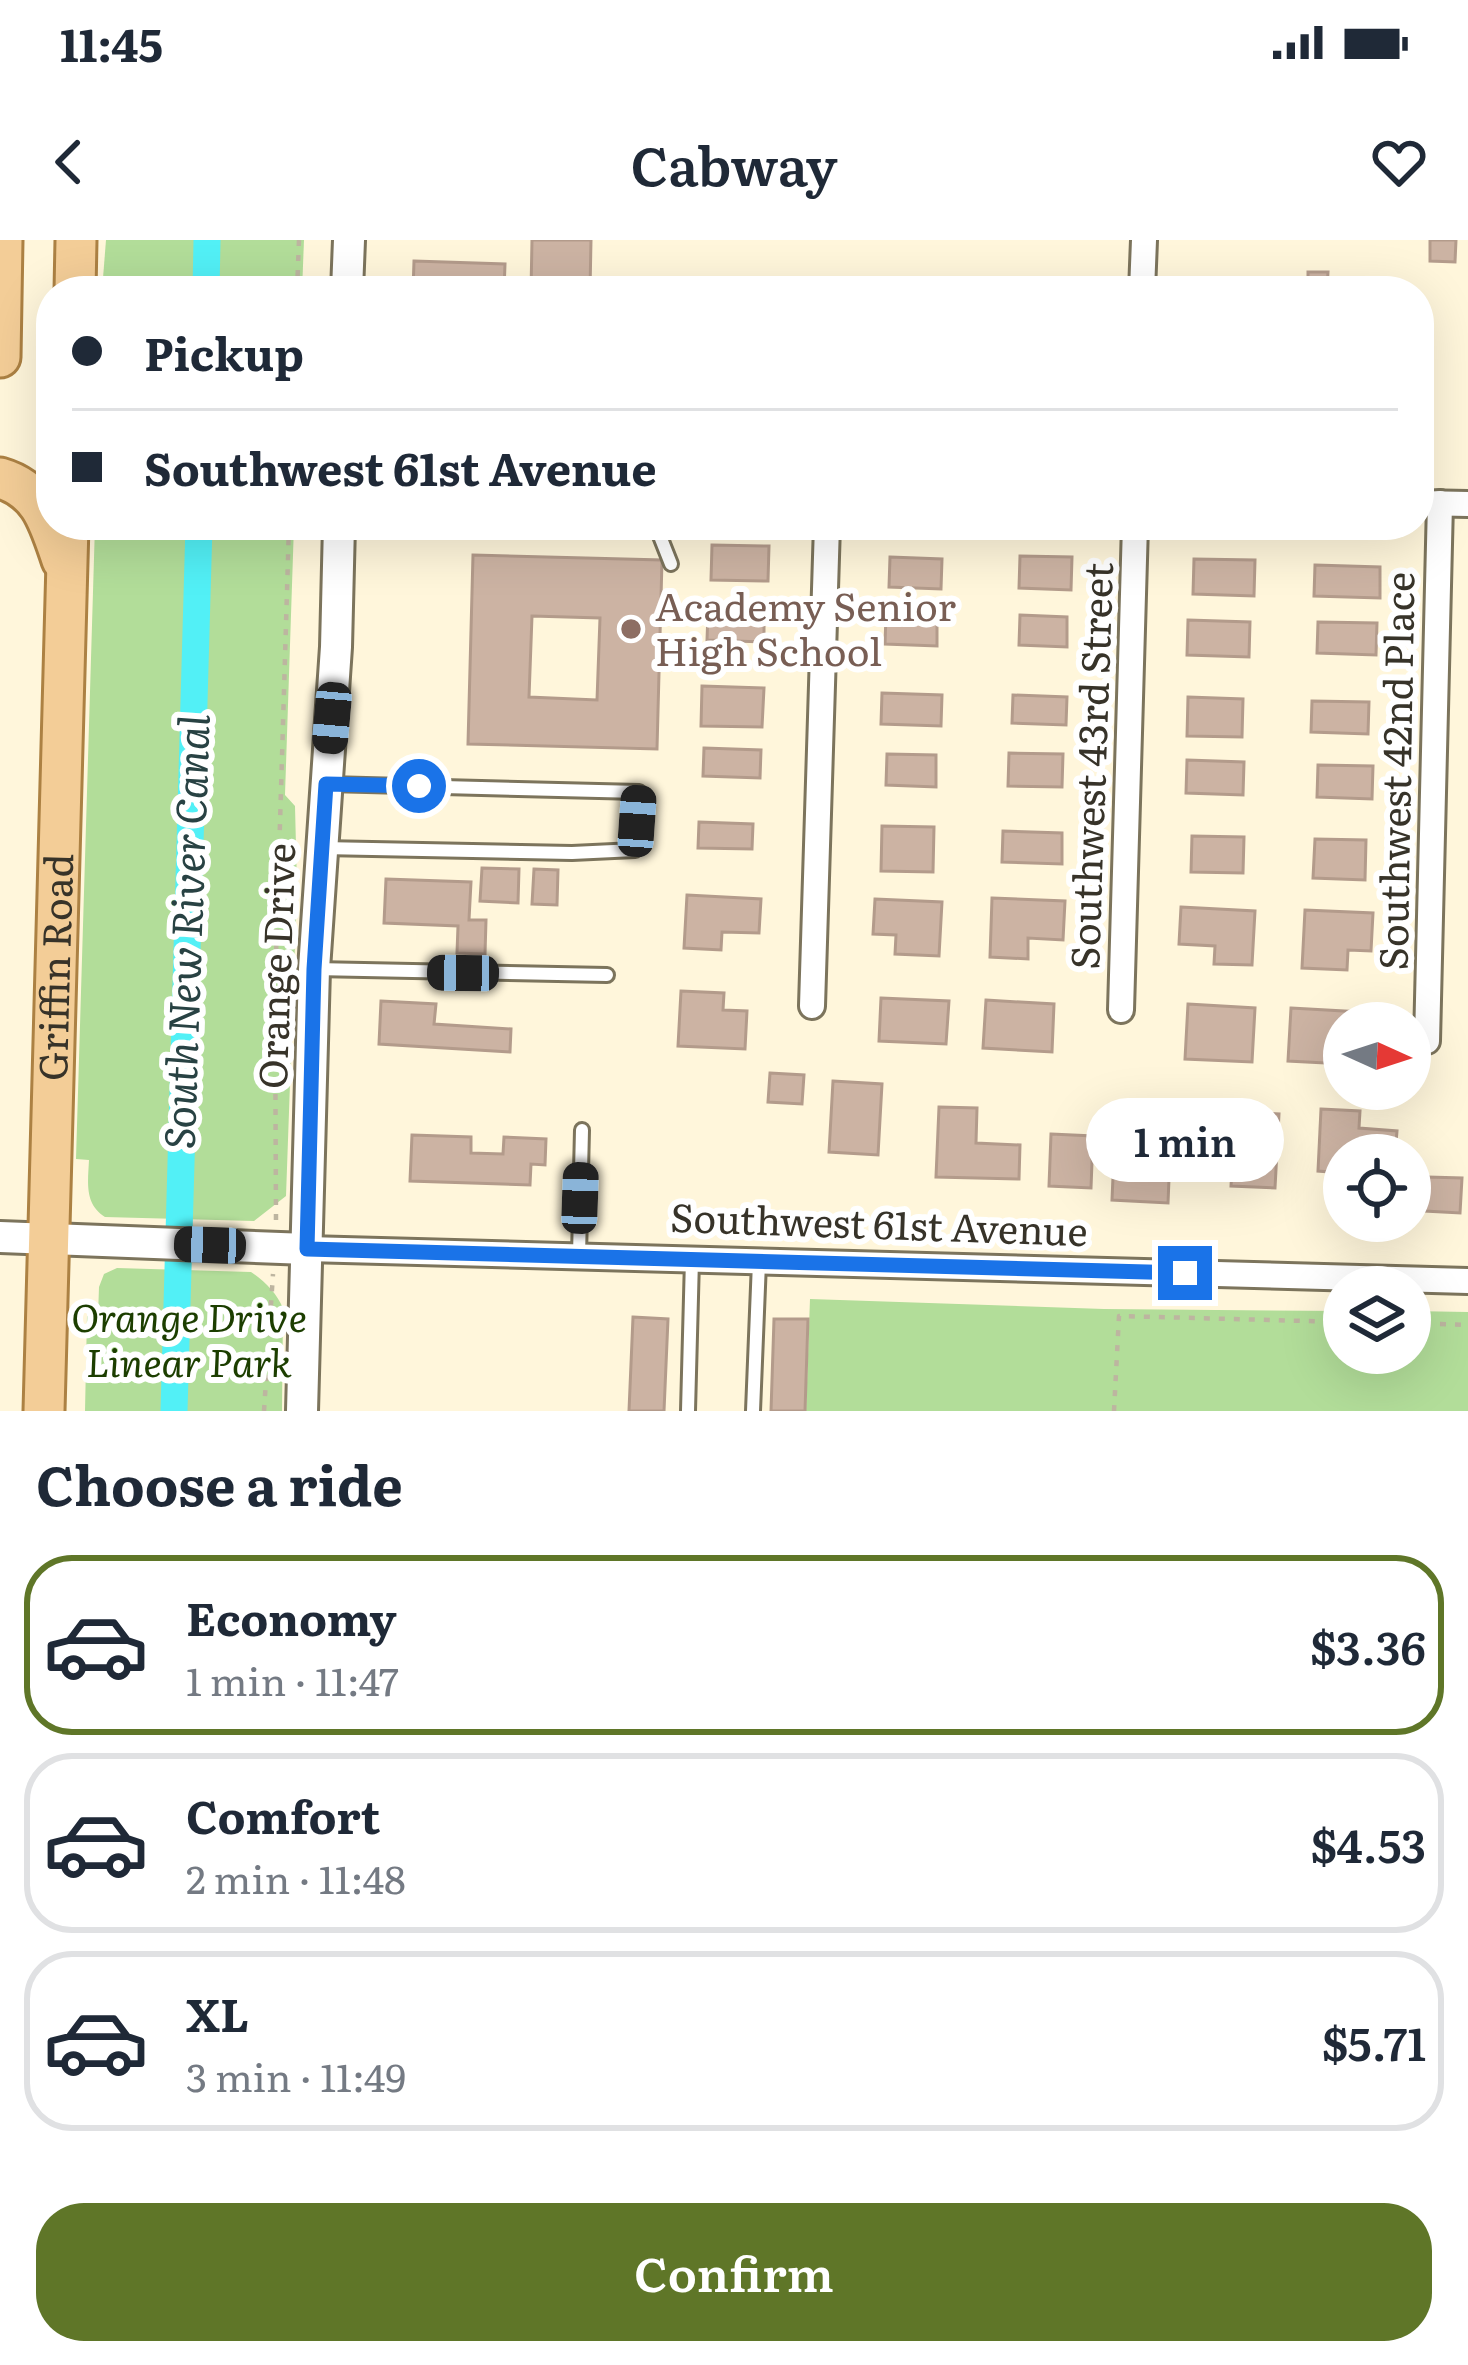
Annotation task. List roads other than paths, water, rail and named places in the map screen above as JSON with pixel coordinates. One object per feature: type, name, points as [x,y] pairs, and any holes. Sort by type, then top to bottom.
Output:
[{"type":"main road","points":[[0,357],[2,240]]},
{"type":"main road","points":[[75,276],[76,240]]},
{"type":"main road","points":[[0,478],[18,483],[36,499]]},
{"type":"main road","points":[[55,540],[67,576]]},
{"type":"main road","name":"Griffin Road","points":[[44,1411],[68,540]]},
{"type":"street","points":[[348,276],[349,240]]},
{"type":"street","points":[[1143,276],[1144,240]]},
{"type":"street","points":[[1434,503],[1468,504]]},
{"type":"street","name":"Orange Drive","points":[[302,1411],[314,969],[338,540]]},
{"type":"street","points":[[812,1006],[827,540]]},
{"type":"street","name":"Southwest 43rd Street","points":[[1121,1010],[1135,540]]},
{"type":"street","name":"Southwest 42nd Place","points":[[1426,1002],[1430,540]]},
{"type":"street","name":"Southwest 61st Avenue","points":[[0,1237],[1468,1281]]},
{"type":"lane","points":[[661,540],[670,564]]},
{"type":"lane","points":[[321,848],[635,850],[639,792],[326,784]]},
{"type":"lane","points":[[314,969],[607,976]]},
{"type":"lane","points":[[579,1256],[582,1130]]},
{"type":"lane","points":[[688,1411],[692,1259]]},
{"type":"lane","points":[[753,1411],[759,1261]]},
{"type":"waterway","name":"South New River Canal","points":[[206,276],[207,240]]},
{"type":"waterway","name":"South New River Canal","points":[[174,1411],[199,540]]},
{"type":"place","name":"Academy Senior High School","points":[[631,629]]},
{"type":"park label","name":"Orange Drive Linear Park","points":[[189,1340]]}]
